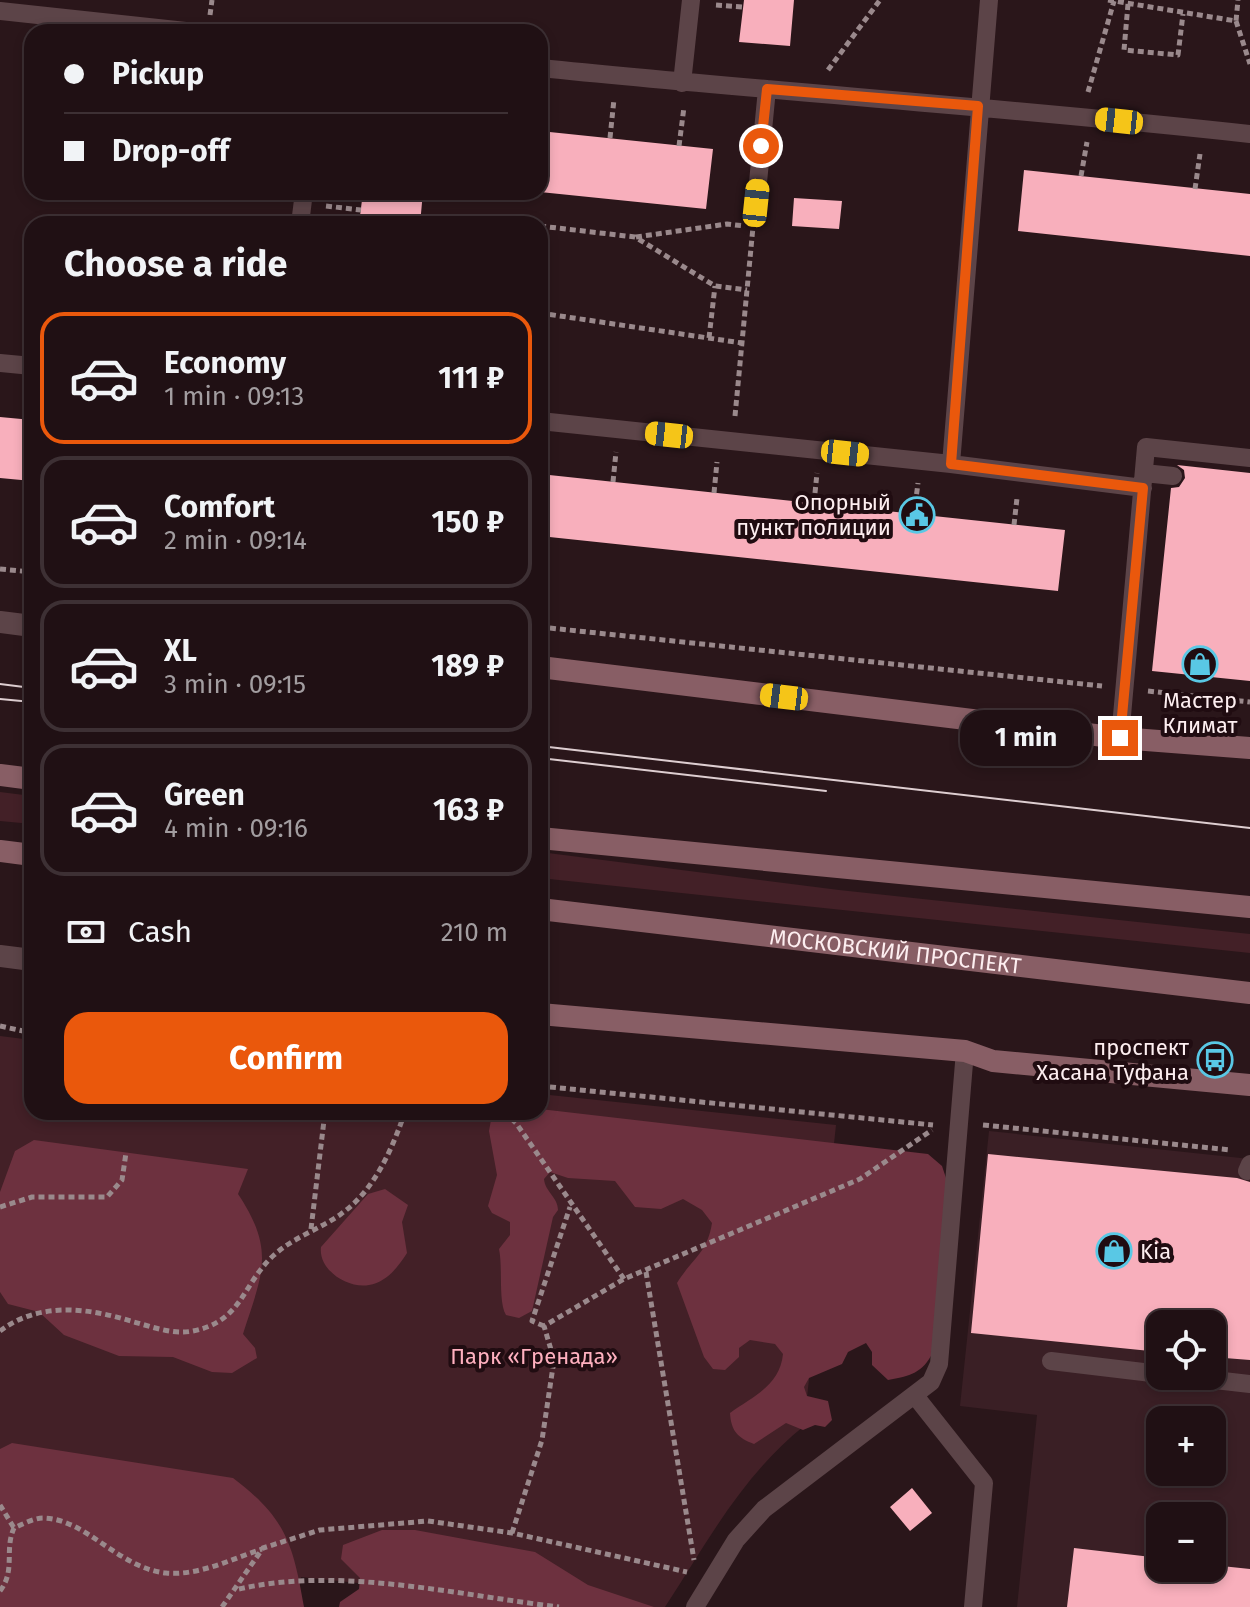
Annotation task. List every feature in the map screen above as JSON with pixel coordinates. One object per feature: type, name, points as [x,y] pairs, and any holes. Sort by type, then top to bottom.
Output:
[{"type":"main road","points":[[548,668],[1120,738],[1250,748]]},
{"type":"main road","points":[[0,775],[24,778]]},
{"type":"main road","points":[[548,839],[1250,907]]},
{"type":"main road","points":[[0,851],[24,854]]},
{"type":"main road","name":"МОСКОВСКИЙ ПРОСПЕКТ","points":[[548,910],[1250,993]]},
{"type":"main road","points":[[548,1015],[965,1051],[993,1061],[1250,1085]]},
{"type":"street","points":[[0,622],[24,625]]},
{"type":"street","points":[[0,956],[24,959]]},
{"type":"lane","points":[[684,84],[691,0]]},
{"type":"lane","points":[[951,464],[989,0]]},
{"type":"lane","points":[[0,11],[121,24]]},
{"type":"lane","points":[[548,69],[684,84],[978,106],[1250,134]]},
{"type":"lane","points":[[756,203],[767,89]]},
{"type":"lane","points":[[0,363],[24,365]]},
{"type":"lane","points":[[548,422],[951,464],[1143,480],[1173,476]]},
{"type":"lane","points":[[1120,738],[1146,447],[1250,458]]},
{"type":"lane","points":[[695,1607],[736,1540],[764,1509],[796,1481],[916,1397],[931,1382],[939,1364],[948,1124],[965,1051]]},
{"type":"lane","points":[[1051,1361],[1146,1372]]},
{"type":"lane","points":[[1226,1381],[1250,1384]]},
{"type":"lane","points":[[916,1397],[984,1483],[973,1607]]},
{"type":"path","points":[[811,93],[880,0]]},
{"type":"path","points":[[1162,10],[1163,0]]},
{"type":"path","points":[[1238,0],[1236,21],[1250,64]]},
{"type":"path","points":[[1081,176],[1086,117],[1111,1],[1236,21]]},
{"type":"path","points":[[1128,4],[1124,50],[1178,55],[1183,14]]},
{"type":"path","points":[[610,138],[617,76]]},
{"type":"path","points":[[679,146],[684,84]]},
{"type":"path","points":[[1195,189],[1203,129]]},
{"type":"path","points":[[313,200],[361,210]]},
{"type":"path","points":[[733,441],[756,203]]},
{"type":"path","points":[[548,227],[635,237],[727,224],[753,227]]},
{"type":"path","points":[[635,237],[715,286],[747,290]]},
{"type":"path","points":[[709,338],[715,286]]},
{"type":"path","points":[[548,314],[742,343]]},
{"type":"path","points":[[0,569],[24,571]]},
{"type":"path","points":[[548,628],[1250,702]]},
{"type":"path","points":[[0,1026],[24,1031]]},
{"type":"path","points":[[548,1087],[1235,1151]]},
{"type":"path","points":[[311,1229],[324,1120]]},
{"type":"path","points":[[0,1331],[25,1316],[51,1310],[111,1315],[163,1330],[192,1331],[221,1321],[236,1310],[256,1273],[277,1252],[311,1229],[341,1214],[360,1196],[383,1165],[402,1120]]},
{"type":"path","points":[[513,1120],[624,1279]]},
{"type":"path","points":[[938,1140],[948,1124]]},
{"type":"path","points":[[544,1326],[624,1279],[860,1179],[948,1124]]},
{"type":"path","points":[[0,1207],[32,1197],[107,1197],[122,1180],[126,1153]]},
{"type":"path","points":[[544,1326],[532,1321],[571,1207]]},
{"type":"path","points":[[0,1591],[11,1569],[7,1544],[14,1528],[40,1518],[64,1522],[135,1567],[166,1573],[188,1573],[320,1530],[428,1521],[512,1533],[696,1574],[646,1272]]},
{"type":"path","points":[[512,1533],[542,1440],[554,1360],[544,1326]]},
{"type":"path","points":[[0,1505],[14,1528]]},
{"type":"path","points":[[222,1607],[238,1589],[263,1548]]},
{"type":"path","points":[[238,1589],[272,1581],[431,1588],[559,1607]]},
{"type":"shaded area","points":[[548,1110],[928,1154],[942,1166],[948,1184],[933,1352],[925,1365],[915,1372],[888,1380],[872,1365],[872,1352],[866,1343],[848,1352],[842,1364],[809,1378],[804,1387],[807,1396],[828,1401],[832,1420],[825,1427],[815,1425],[803,1430],[786,1423],[754,1444],[748,1442],[734,1429],[730,1413],[771,1382],[781,1365],[783,1354],[775,1344],[750,1340],[739,1348],[739,1357],[725,1370],[713,1369],[704,1357],[677,1283],[703,1249],[710,1233],[712,1223],[702,1210],[683,1199],[661,1209],[635,1207],[615,1181],[568,1178],[550,1172],[544,1179],[545,1184],[558,1210],[553,1217],[532,1311],[519,1318],[506,1315],[502,1302],[499,1249],[510,1235],[510,1222],[492,1213],[488,1206],[497,1175],[489,1131],[491,1120],[548,1120]]},
{"type":"shaded area","points":[[989,1131],[1250,1159],[1250,1607],[1017,1607],[1037,1415],[960,1406]]},
{"type":"shaded area","points":[[34,1140],[248,1169],[238,1194],[257,1231],[262,1263],[256,1295],[243,1334],[255,1348],[257,1358],[232,1373],[212,1372],[173,1357],[119,1356],[64,1335],[39,1312],[8,1304],[0,1292],[0,1192],[15,1151]]},
{"type":"shaded area","points":[[385,1189],[408,1205],[402,1222],[407,1253],[381,1281],[361,1285],[344,1281],[324,1263],[321,1247],[368,1194]]},
{"type":"shaded area","points":[[12,1443],[233,1478],[265,1506],[284,1534],[296,1566],[304,1607],[0,1607],[0,1449]]},
{"type":"shaded area","points":[[382,1530],[415,1530],[535,1552],[588,1585],[654,1607],[339,1607],[340,1602],[359,1589],[360,1578],[341,1559],[343,1545]]},
{"type":"green space","points":[[0,792],[24,795],[24,823],[0,821]]},
{"type":"green space","points":[[548,853],[839,890],[1250,934],[1250,953],[548,879]]},
{"type":"green space","name":"Парк «Гренада»","points":[[0,1036],[24,1039],[24,1120],[548,1120],[548,1095],[836,1125],[804,1426],[782,1445],[744,1488],[665,1607],[587,1607],[301,1577],[297,1607],[0,1607]]},
{"type":"building","points":[[744,0],[794,0],[790,46],[739,42]]},
{"type":"building","points":[[548,132],[713,149],[706,209],[548,193]]},
{"type":"building","points":[[1024,170],[1250,194],[1250,256],[1018,231]]},
{"type":"building","points":[[794,198],[842,201],[839,229],[792,226]]},
{"type":"building","points":[[362,200],[422,200],[421,216],[360,216]]},
{"type":"building","points":[[0,417],[24,419],[24,480],[0,478]]},
{"type":"building","points":[[1177,465],[1250,473],[1250,681],[1152,671],[1171,488],[1179,487],[1185,478],[1184,470]]},
{"type":"building","points":[[548,475],[1065,530],[1058,591],[548,537]]},
{"type":"building","name":"Kia","points":[[988,1154],[1237,1178],[1250,1182],[1250,1360],[1226,1358],[1226,1310],[1146,1310],[1146,1351],[971,1333]]},
{"type":"building","points":[[912,1488],[932,1513],[910,1531],[890,1507]]},
{"type":"building","points":[[1074,1548],[1146,1556],[1146,1582],[1226,1582],[1226,1566],[1250,1569],[1250,1607],[1067,1607]]},
{"type":"tram line","points":[[0,684],[24,687]]},
{"type":"tram line","points":[[0,699],[24,701]]},
{"type":"tram line","points":[[548,747],[1250,828]]},
{"type":"tram line","points":[[548,759],[826,791]]},
{"type":"place","name":"Опорный пункт полиции","points":[[917,515]]},
{"type":"place","name":"Мастер Климат","points":[[1200,664]]},
{"type":"place","name":"проспект Хасана Туфана","points":[[1215,1060]]},
{"type":"place","name":"Kia","points":[[1114,1251]]},
{"type":"route","points":[[761,146],[767,89],[978,106],[951,464],[1143,488],[1120,738]]}]
